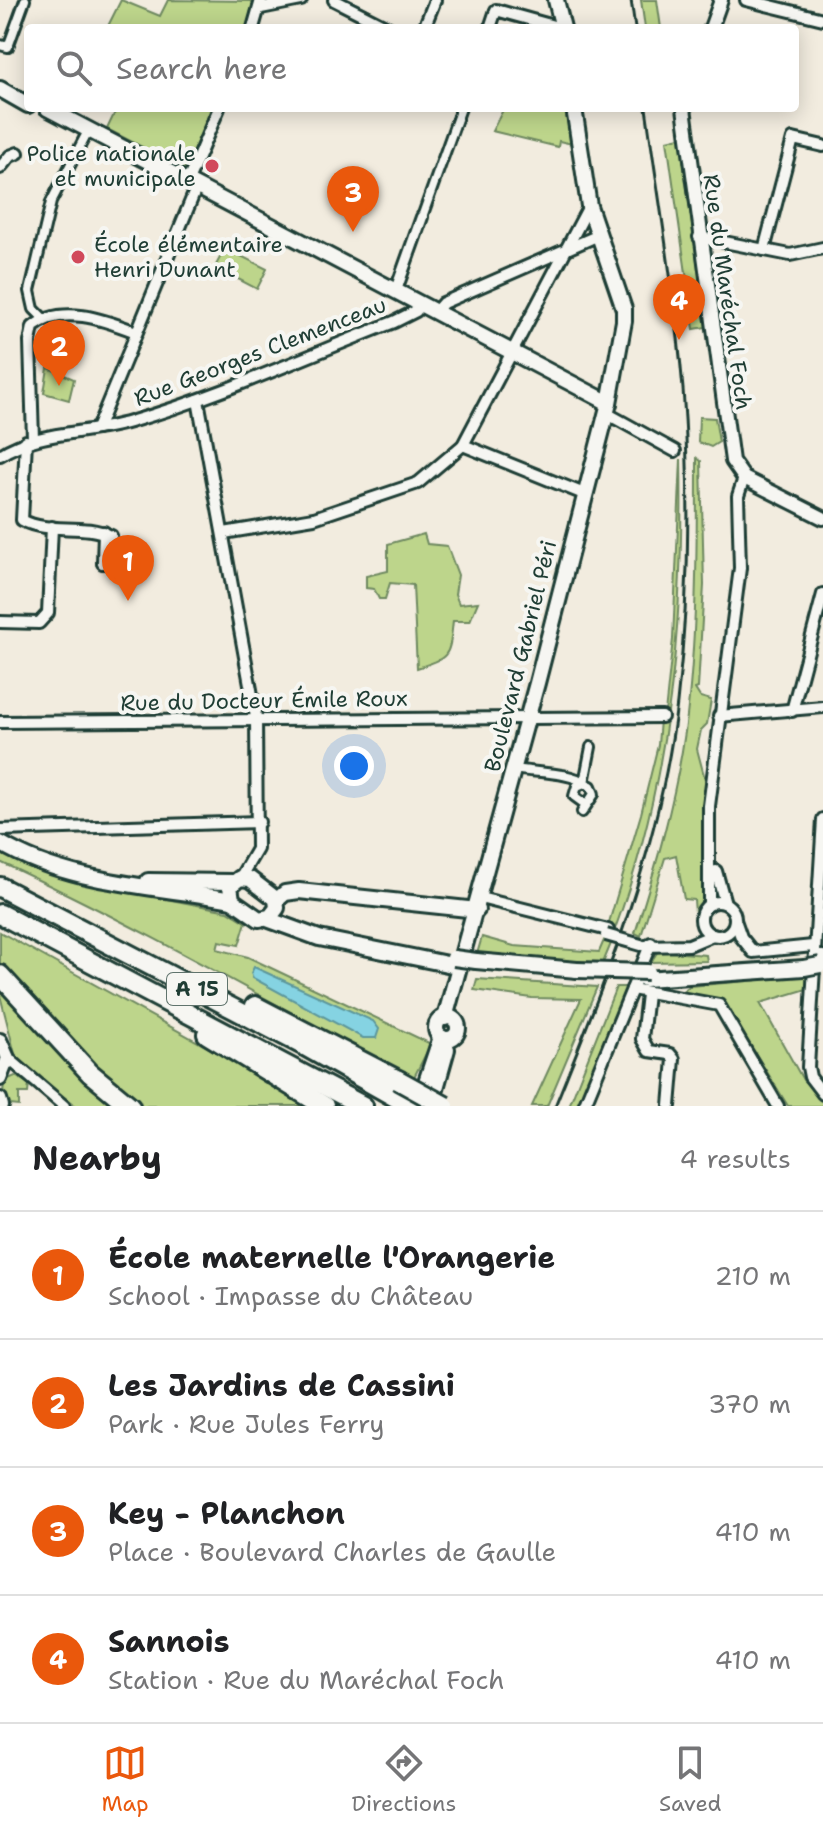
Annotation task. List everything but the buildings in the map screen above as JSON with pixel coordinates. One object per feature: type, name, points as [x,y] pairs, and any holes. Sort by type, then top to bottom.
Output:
[{"type":"highway","points":[[0,887],[275,1016],[395,1088],[445,1106]]},
{"type":"highway","name":"A 15","points":[[0,914],[363,1106]]},
{"type":"highway","points":[[81,958],[324,1106]]},
{"type":"highway","points":[[0,975],[90,1073],[130,1106]]},
{"type":"highway","points":[[395,1088],[411,1106]]},
{"type":"main road","points":[[0,81],[24,93]]},
{"type":"main road","points":[[0,89],[24,103]]},
{"type":"main road","points":[[51,112],[89,129],[421,303],[511,351],[607,408]]},
{"type":"main road","name":"Boulevard Gabriel Péri","points":[[446,1038],[458,1030],[450,1020],[475,935],[477,910],[607,408],[624,309],[589,206],[575,112]]},
{"type":"main road","points":[[2,835],[40,862],[189,896],[232,900],[255,917],[319,938],[453,962],[647,982],[804,964],[820,958]]},
{"type":"main road","points":[[99,877],[250,879],[277,903],[288,918],[307,927],[453,962]]},
{"type":"main road","points":[[232,900],[229,891],[237,880]]},
{"type":"main road","points":[[267,919],[285,893],[299,891],[477,910]]},
{"type":"main road","points":[[418,1106],[446,1038]]},
{"type":"main road","points":[[431,1106],[446,1038]]},
{"type":"street","points":[[4,46],[25,0]]},
{"type":"street","points":[[254,24],[261,4],[301,0]]},
{"type":"street","points":[[334,0],[381,24]]},
{"type":"street","points":[[426,24],[435,0]]},
{"type":"street","points":[[712,24],[721,0]]},
{"type":"street","points":[[746,0],[823,19]]},
{"type":"street","points":[[491,24],[496,10],[547,24]]},
{"type":"street","points":[[97,429],[218,112]]},
{"type":"street","points":[[396,290],[460,112]]},
{"type":"street","name":"Rue du Maréchal Foch","points":[[684,112],[730,452],[735,467],[744,478]]},
{"type":"street","points":[[45,320],[34,309],[30,291],[51,202],[89,129]]},
{"type":"street","points":[[764,250],[793,139],[823,146]]},
{"type":"street","points":[[0,168],[10,156],[18,153]]},
{"type":"street","points":[[224,533],[314,518],[418,483],[463,445],[589,206]]},
{"type":"street","points":[[436,311],[443,303],[599,235]]},
{"type":"street","points":[[699,237],[790,255],[823,248]]},
{"type":"street","name":"Rue Georges Clemenceau","points":[[0,452],[29,440],[97,429],[198,400],[394,322],[416,311],[421,303]]},
{"type":"street","points":[[104,532],[28,523],[20,513],[29,440],[30,342],[33,327],[45,320],[92,315],[136,332]]},
{"type":"street","points":[[198,400],[256,722],[259,822],[256,854],[237,880]]},
{"type":"street","points":[[607,408],[675,451]]},
{"type":"street","points":[[463,445],[584,494]]},
{"type":"street","points":[[681,945],[697,935],[702,924],[702,913],[709,905],[709,806],[740,568],[738,496],[744,478],[823,518]]},
{"type":"street","points":[[0,622],[39,623],[48,613],[52,527]]},
{"type":"street","points":[[792,711],[823,594]]},
{"type":"street","points":[[719,716],[823,707]]},
{"type":"street","name":"Rue du Docteur Émile Roux","points":[[0,722],[662,717]]},
{"type":"street","points":[[591,747],[589,770],[574,796],[584,808],[594,797]]},
{"type":"street","points":[[515,769],[545,776],[556,773],[591,786],[594,797],[602,807]]},
{"type":"street","points":[[823,819],[819,990],[808,1067],[810,1077],[823,1094]]},
{"type":"street","points":[[2,835],[259,822]]},
{"type":"street","points":[[710,837],[725,903],[735,919],[737,931],[753,952],[820,958]]},
{"type":"street","points":[[709,905],[725,903]]},
{"type":"street","points":[[477,910],[556,918],[648,944],[681,945],[726,934],[735,919]]},
{"type":"street","points":[[702,924],[713,935]]},
{"type":"street","points":[[584,1106],[648,944]]},
{"type":"street","points":[[632,989],[647,982],[719,1005],[778,1106]]},
{"type":"street","points":[[647,982],[642,1039],[649,1051],[670,1054],[674,1059],[670,1106]]},
{"type":"street","points":[[0,1027],[8,1058],[64,1106]]},
{"type":"street","points":[[8,1058],[3,1076],[29,1079]]},
{"type":"street","points":[[0,1099],[2,1106]]},
{"type":"green space","points":[[121,0],[160,16],[168,0],[253,1],[248,24],[109,24]]},
{"type":"green space","points":[[641,0],[657,0],[660,24],[644,24]]},
{"type":"green space","points":[[115,112],[210,112],[185,169],[107,129]]},
{"type":"green space","points":[[502,112],[568,112],[572,144],[559,141],[558,147],[492,131]]},
{"type":"green space","points":[[680,137],[706,327],[694,329],[667,140]]},
{"type":"green space","points":[[225,248],[267,269],[257,289],[215,267]]},
{"type":"green space","points":[[48,368],[74,379],[69,400],[44,393]]},
{"type":"green space","points":[[699,417],[715,418],[719,442],[711,447],[698,442]]},
{"type":"green space","points":[[697,458],[701,461],[704,585],[698,688],[695,689],[700,697],[711,700],[707,724],[701,730],[697,749],[706,783],[704,902],[695,913],[694,900],[684,899],[676,855],[665,858],[641,936],[635,933],[676,783],[689,698],[694,630]]},
{"type":"green space","points":[[681,459],[680,579],[667,717],[665,713],[673,639]]},
{"type":"green space","points":[[424,534],[427,544],[447,546],[458,575],[455,594],[459,604],[478,602],[470,621],[453,621],[446,654],[417,668],[413,585],[390,583],[385,599],[379,599],[374,589],[366,588],[366,576],[388,571],[388,544]]},
{"type":"green space","points":[[667,719],[649,814],[615,929],[608,926],[641,814],[658,745],[660,720]]},
{"type":"green space","points":[[0,851],[22,864],[68,880],[228,911],[246,922],[239,945],[219,941],[217,949],[248,957],[431,1044],[413,1079],[157,940],[0,862]]},
{"type":"green space","points":[[0,932],[310,1106],[76,1106],[33,1074],[15,1054],[0,995]]},
{"type":"green space","points":[[482,937],[514,946],[599,952],[605,938],[612,941],[603,963],[477,954]]},
{"type":"green space","points":[[658,951],[706,955],[707,961],[651,962]]},
{"type":"green space","points":[[806,976],[807,989],[760,1003],[803,1080],[823,1100],[823,1106],[788,1106],[723,1001],[678,994],[690,986]]},
{"type":"green space","points":[[477,979],[597,987],[547,1106],[532,1106],[581,999],[532,998],[474,990]]},
{"type":"green space","points":[[616,987],[629,987],[581,1106],[569,1106]]},
{"type":"green space","points":[[15,1076],[29,1084],[28,1093],[19,1093],[19,1106],[10,1105],[3,1095],[4,1081]]},
{"type":"water","points":[[254,967],[373,1021],[379,1029],[376,1038],[363,1038],[253,978],[251,973]]},
{"type":"railway","points":[[631,0],[634,24]]},
{"type":"railway","points":[[555,1106],[613,958],[645,858],[669,755],[681,664],[688,546],[686,428],[676,319],[647,112]]},
{"type":"place","name":"Police nationale et municipale","points":[[212,166]]},
{"type":"place","name":"Key - Planchon","points":[[353,232]]},
{"type":"place","name":"École élémentaire Henri Dunant","points":[[78,257]]},
{"type":"place","name":"Sannois","points":[[679,340]]},
{"type":"place","name":"Les Jardins de Cassini","points":[[59,386]]},
{"type":"place","name":"École maternelle l'Orangerie","points":[[128,601]]}]
